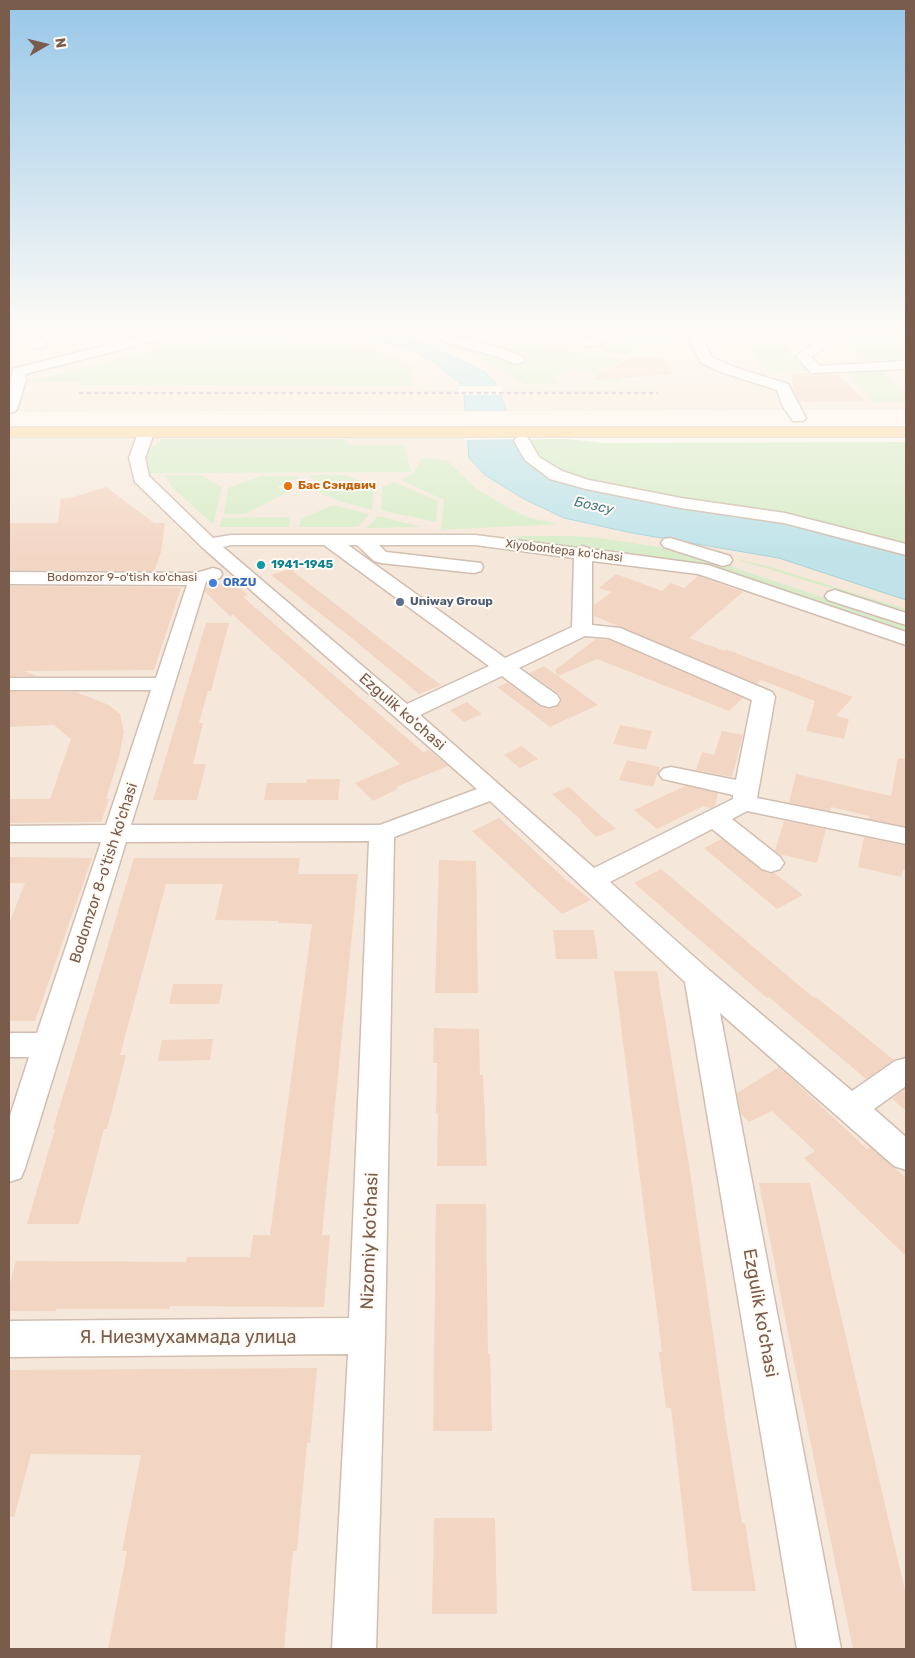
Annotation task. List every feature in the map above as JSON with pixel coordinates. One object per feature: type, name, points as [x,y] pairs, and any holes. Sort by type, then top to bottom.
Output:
[{"type":"main road","points":[[568,426],[798,418],[906,418]]},
{"type":"main road","points":[[10,430],[146,433],[422,426]]},
{"type":"main road","points":[[10,430],[568,426],[906,432]]},
{"type":"street","points":[[790,405],[798,418]]},
{"type":"street","name":"Ezgulik ko'chasi","points":[[146,433],[137,458],[141,478],[209,544],[494,791],[699,978],[906,1156]]},
{"type":"street","points":[[522,441],[533,460],[556,475],[586,484],[682,503],[785,518],[906,550]]},
{"type":"street","name":"Xiyobontepa koʻchasi","points":[[209,544],[231,540],[475,540],[701,568],[906,639]]},
{"type":"street","points":[[330,541],[549,700]]},
{"type":"street","points":[[363,541],[381,557],[440,565],[474,567]]},
{"type":"street","points":[[670,543],[906,619]]},
{"type":"street","points":[[582,630],[583,552]]},
{"type":"street","name":"Bodomzor 9-o'tish ko'chasi","points":[[9,578],[198,579],[235,568]]},
{"type":"street","name":"Bodomzor 8-o'tish ko'chasi","points":[[9,1168],[198,579]]},
{"type":"street","points":[[404,714],[582,630],[612,632],[764,697],[745,797],[715,818],[592,880]]},
{"type":"street","points":[[9,684],[164,684]]},
{"type":"street","points":[[671,774],[745,797],[906,836]]},
{"type":"street","points":[[9,834],[382,832],[494,791]]},
{"type":"street","points":[[715,818],[770,863]]},
{"type":"street","name":"Nizomiy ko'chasi","points":[[354,1649],[367,1336],[382,832]]},
{"type":"street","name":"Ezgulik ko'chasi","points":[[699,978],[819,1649]]},
{"type":"street","points":[[9,1045],[48,1045]]},
{"type":"street","points":[[850,1109],[906,1070]]},
{"type":"street","name":"Я. Ниезмухаммада улица","points":[[9,1339],[367,1336]]},
{"type":"shaded area","points":[[9,405],[906,405],[906,410],[9,412]]},
{"type":"shaded area","points":[[480,435],[481,453],[645,525],[906,588],[906,1649],[9,1649],[9,436]]},
{"type":"green space","points":[[164,439],[345,439],[350,445],[404,445],[411,472],[148,473],[146,452]]},
{"type":"green space","points":[[568,439],[603,443],[906,442],[906,548],[869,537],[572,476],[544,461],[528,440]]},
{"type":"green space","points":[[422,458],[446,460],[476,488],[510,509],[530,518],[558,524],[441,530],[444,500],[401,480],[414,473]]},
{"type":"green space","points":[[165,475],[200,475],[222,487],[213,524],[173,488]]},
{"type":"green space","points":[[310,475],[346,475],[374,487],[372,510],[339,501],[318,491],[329,486],[310,478]]},
{"type":"green space","points":[[262,476],[299,476],[299,478],[277,487],[288,492],[245,514],[224,514],[228,488]]},
{"type":"green space","points":[[394,482],[438,501],[436,522],[381,510],[382,487]]},
{"type":"green space","points":[[333,505],[369,514],[358,527],[299,527],[301,519]]},
{"type":"green space","points":[[378,516],[422,527],[367,528]]},
{"type":"green space","points":[[290,517],[289,527],[219,527],[223,518]]},
{"type":"green space","points":[[524,536],[599,538],[653,546],[705,558],[906,625],[906,632],[710,566],[604,550],[499,539]]},
{"type":"green space","points":[[732,558],[767,566],[906,609],[906,611]]},
{"type":"water","name":"Бозсу","points":[[465,405],[505,405],[522,455],[536,469],[553,477],[795,522],[906,553],[906,600],[779,558],[632,533],[564,518],[524,499],[485,475],[469,458]]},
{"type":"pier","points":[[462,411],[510,411],[518,439],[465,440]]},
{"type":"building","points":[[106,487],[154,523],[165,523],[161,552],[154,571],[9,570],[9,523],[58,523],[61,499]]},
{"type":"building","points":[[290,569],[441,685],[419,694],[271,575]]},
{"type":"building","points":[[616,574],[662,591],[671,583],[684,588],[698,576],[743,592],[689,638],[725,651],[725,649],[853,697],[836,716],[849,719],[844,739],[806,731],[815,701],[761,680],[757,684],[594,616],[594,605],[612,592],[599,588]]},
{"type":"building","points":[[231,580],[248,595],[243,597],[423,752],[429,750],[448,766],[396,787],[398,789],[373,801],[355,783],[400,764],[232,614],[231,617],[205,592],[206,588]]},
{"type":"building","points":[[9,586],[181,588],[154,670],[24,671],[37,676],[9,676]]},
{"type":"building","points":[[206,623],[229,623],[211,691],[208,691],[199,723],[203,723],[193,764],[206,764],[197,800],[153,800]]},
{"type":"building","points":[[596,639],[609,640],[743,698],[729,711],[597,659],[558,676],[555,670]]},
{"type":"building","points":[[544,666],[598,705],[550,727],[497,687],[508,683],[540,706],[549,709],[557,707],[562,701],[559,694],[529,673]]},
{"type":"building","points":[[9,692],[76,692],[109,705],[120,714],[124,732],[119,757],[106,799],[109,799],[101,822],[9,823],[9,799],[50,799],[71,739],[54,725],[9,727]]},
{"type":"building","points":[[467,702],[482,714],[464,722],[450,710]]},
{"type":"building","points":[[620,725],[652,731],[646,750],[613,744]]},
{"type":"building","points":[[722,731],[743,735],[732,777],[696,770],[702,752],[714,755]]},
{"type":"building","points":[[522,746],[538,759],[520,768],[504,755]]},
{"type":"building","points":[[898,758],[906,759],[906,826],[868,819],[869,816],[831,807],[830,811],[789,803],[796,774],[891,796]]},
{"type":"building","points":[[627,760],[660,767],[653,787],[619,780]]},
{"type":"building","points":[[307,779],[340,779],[338,800],[264,800],[267,783],[306,783]]},
{"type":"building","points":[[685,786],[718,793],[715,806],[711,808],[703,806],[657,829],[634,810]]},
{"type":"building","points":[[569,787],[616,829],[596,837],[582,821],[552,794]]},
{"type":"building","points":[[499,818],[565,879],[591,900],[562,914],[472,831]]},
{"type":"building","points":[[784,821],[826,829],[817,863],[779,854],[775,851]]},
{"type":"building","points":[[864,837],[906,846],[906,871],[903,870],[901,877],[858,867]]},
{"type":"building","points":[[722,839],[761,870],[770,874],[774,873],[803,895],[777,909],[704,848]]},
{"type":"building","points":[[9,857],[92,858],[35,1021],[9,1021],[9,924],[25,883],[9,883]]},
{"type":"building","points":[[134,858],[300,858],[298,874],[358,874],[322,1235],[330,1235],[324,1307],[170,1306],[169,1309],[9,1311],[9,1287],[16,1261],[186,1262],[187,1257],[250,1257],[253,1235],[270,1235],[312,924],[278,923],[279,921],[215,920],[223,884],[166,884],[120,1055],[126,1055],[107,1129],[104,1129],[79,1224],[27,1224],[55,1129],[53,1129]]},
{"type":"building","points":[[439,860],[476,861],[478,993],[435,993]]},
{"type":"building","points":[[661,869],[814,998],[816,997],[894,1060],[866,1079],[769,997],[767,998],[634,883]]},
{"type":"building","points":[[553,930],[594,930],[598,959],[556,959]]},
{"type":"building","points":[[614,971],[657,971],[690,1171],[726,1425],[742,1523],[745,1523],[756,1591],[692,1591],[671,1408],[666,1408],[659,1352],[662,1352]]},
{"type":"building","points":[[173,984],[223,984],[219,1004],[169,1004]]},
{"type":"building","points":[[434,1028],[479,1029],[480,1075],[483,1075],[487,1166],[437,1166],[437,1063],[433,1063]]},
{"type":"building","points":[[213,1039],[210,1060],[158,1061],[162,1040]]},
{"type":"building","points":[[779,1067],[867,1149],[870,1147],[906,1178],[906,1256],[804,1158],[815,1151],[772,1111],[749,1122],[741,1114],[737,1093]]},
{"type":"building","points":[[906,1088],[906,1111],[892,1099]]},
{"type":"building","points":[[759,1183],[810,1183],[906,1595],[906,1649],[853,1649]]},
{"type":"building","points":[[436,1204],[486,1204],[488,1354],[490,1354],[492,1431],[433,1431]]},
{"type":"building","points":[[317,1368],[310,1443],[307,1443],[297,1551],[293,1551],[284,1649],[108,1649],[127,1551],[122,1551],[141,1455],[31,1454],[14,1517],[9,1516],[9,1370]]},
{"type":"building","points":[[434,1518],[495,1518],[497,1614],[432,1614]]},
{"type":"place","name":"Бас Сэндвич","points":[[288,486]]},
{"type":"place","name":"1941-1945","points":[[261,565]]},
{"type":"place","name":"ORZU","points":[[213,583]]},
{"type":"place","name":"Uniway Group","points":[[400,602]]}]
